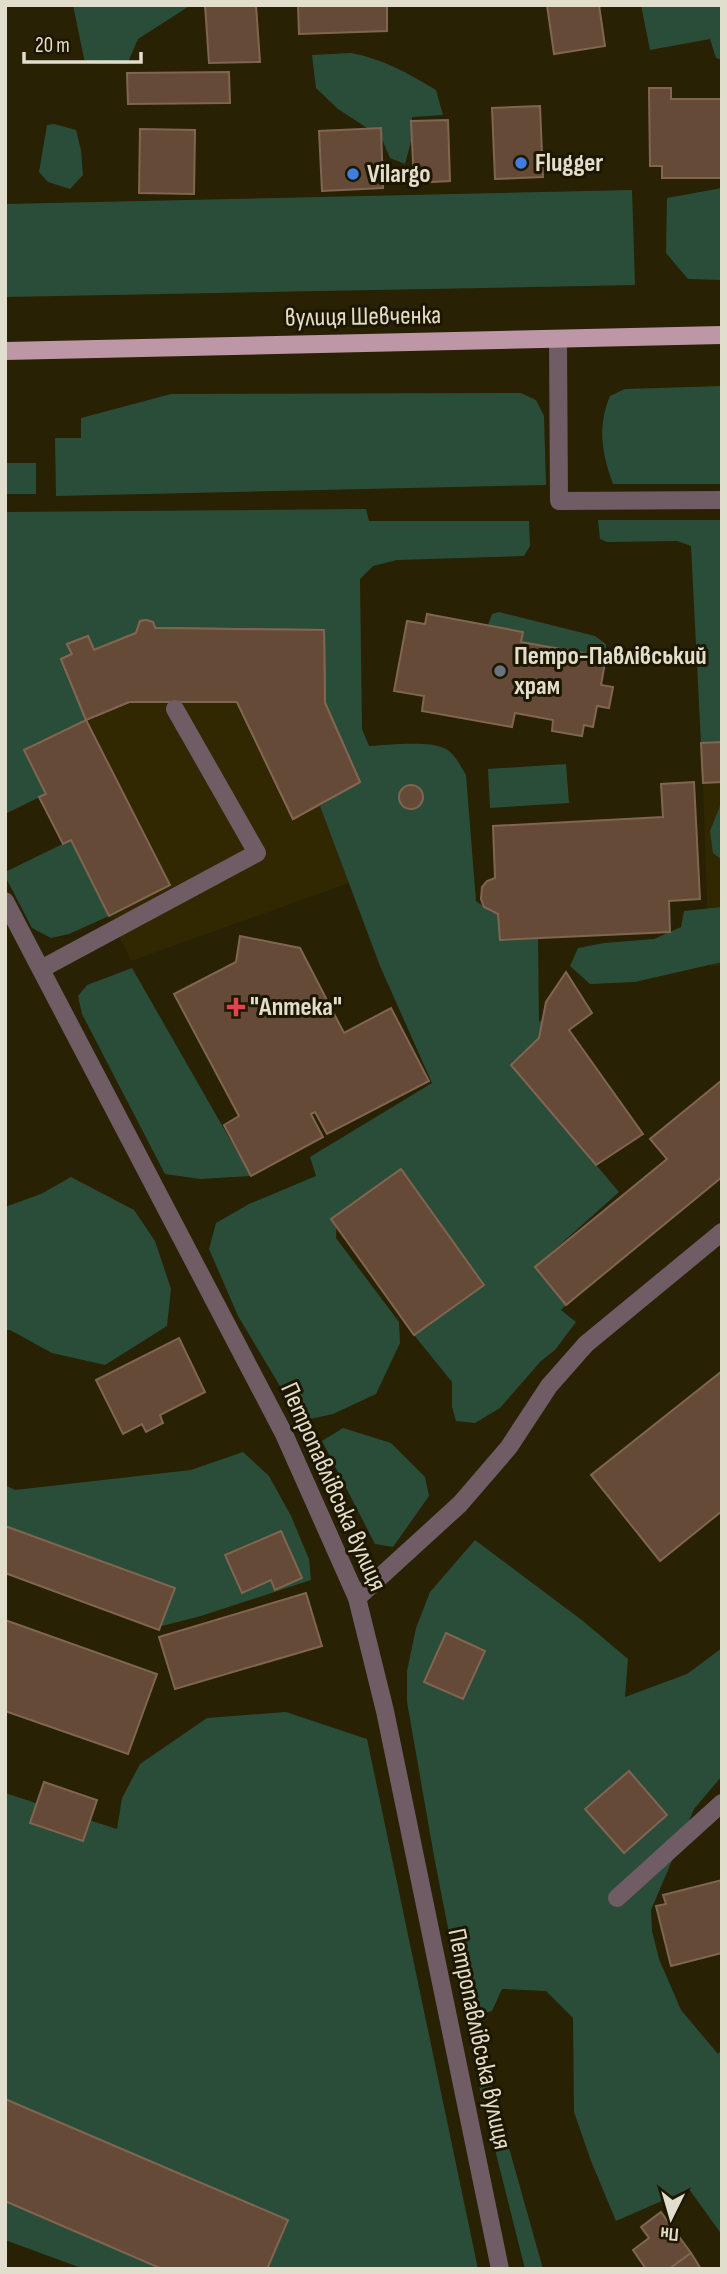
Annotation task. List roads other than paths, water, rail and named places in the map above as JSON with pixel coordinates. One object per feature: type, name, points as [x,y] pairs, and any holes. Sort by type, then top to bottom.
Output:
[{"type":"main road","name":"вулиця Шевченка","points":[[5,351],[722,335]]},
{"type":"street","points":[[558,339],[559,501],[722,500]]},
{"type":"street","points":[[41,969],[257,853],[174,709]]},
{"type":"street","name":"Петропавлівська вулиця","points":[[5,901],[284,1434],[357,1598],[385,1711],[500,2269]]},
{"type":"street","points":[[357,1598],[460,1504],[509,1447],[549,1386],[586,1345],[722,1232]]},
{"type":"street","points":[[617,1898],[722,1803]]},
{"type":"place","name":"Flugger","points":[[521,163]]},
{"type":"place","name":"Vilargo","points":[[353,174]]},
{"type":"place","name":"Петро-Павлівський храм","points":[[500,671]]},
{"type":"place","name":"\"Аптека\"","points":[[236,1007]]}]
